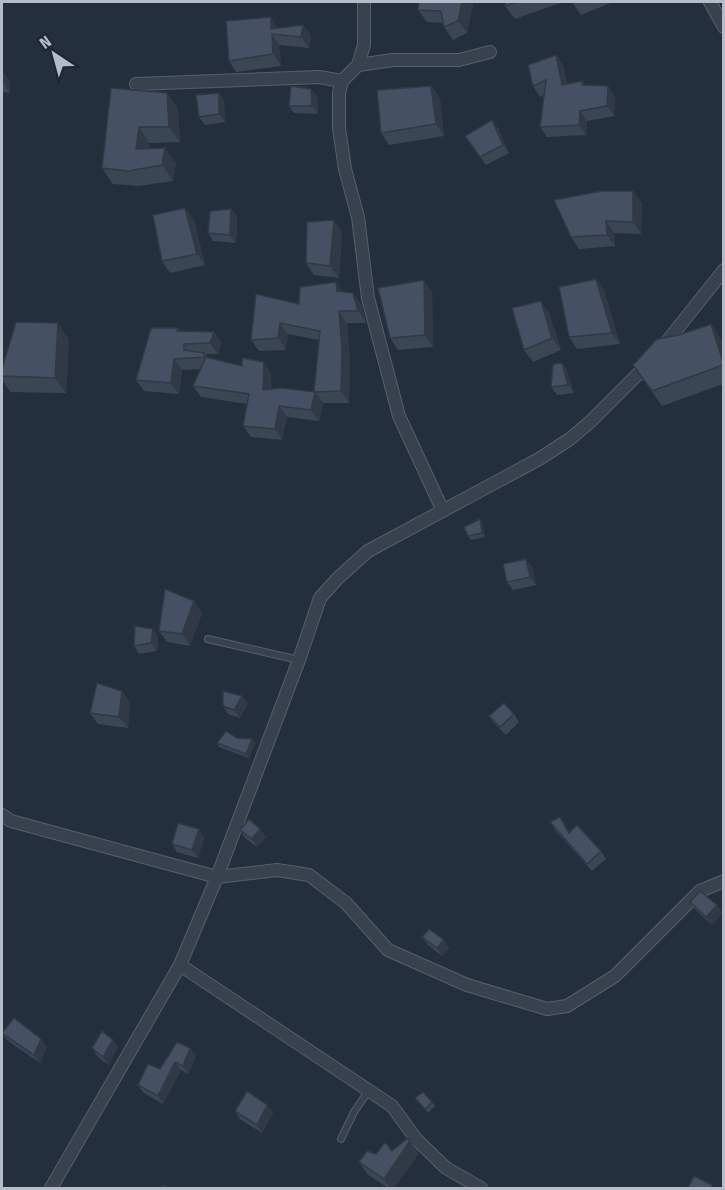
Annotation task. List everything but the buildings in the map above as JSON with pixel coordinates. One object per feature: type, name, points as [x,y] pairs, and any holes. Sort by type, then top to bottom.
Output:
[{"type":"street","points":[[364,2],[364,45],[358,65],[342,81],[339,93],[339,128],[345,169],[358,217],[368,298],[399,416],[443,511]]},
{"type":"street","points":[[710,2],[723,27]]},
{"type":"street","points":[[358,65],[401,60],[459,60],[490,52]]},
{"type":"street","points":[[136,84],[319,77],[342,81]]},
{"type":"street","points":[[51,1188],[180,965],[299,660],[320,598],[368,551],[570,440],[653,360],[723,270]]},
{"type":"street","points":[[2,815],[10,821],[216,877],[277,870],[309,875],[346,903],[388,950],[467,985],[547,1009],[567,1006],[615,976],[700,891],[723,881]]},
{"type":"street","points":[[180,965],[392,1106],[416,1139],[446,1168],[481,1188]]},
{"type":"lane","points":[[208,639],[299,660]]},
{"type":"lane","points":[[341,1139],[354,1112],[369,1090]]}]
